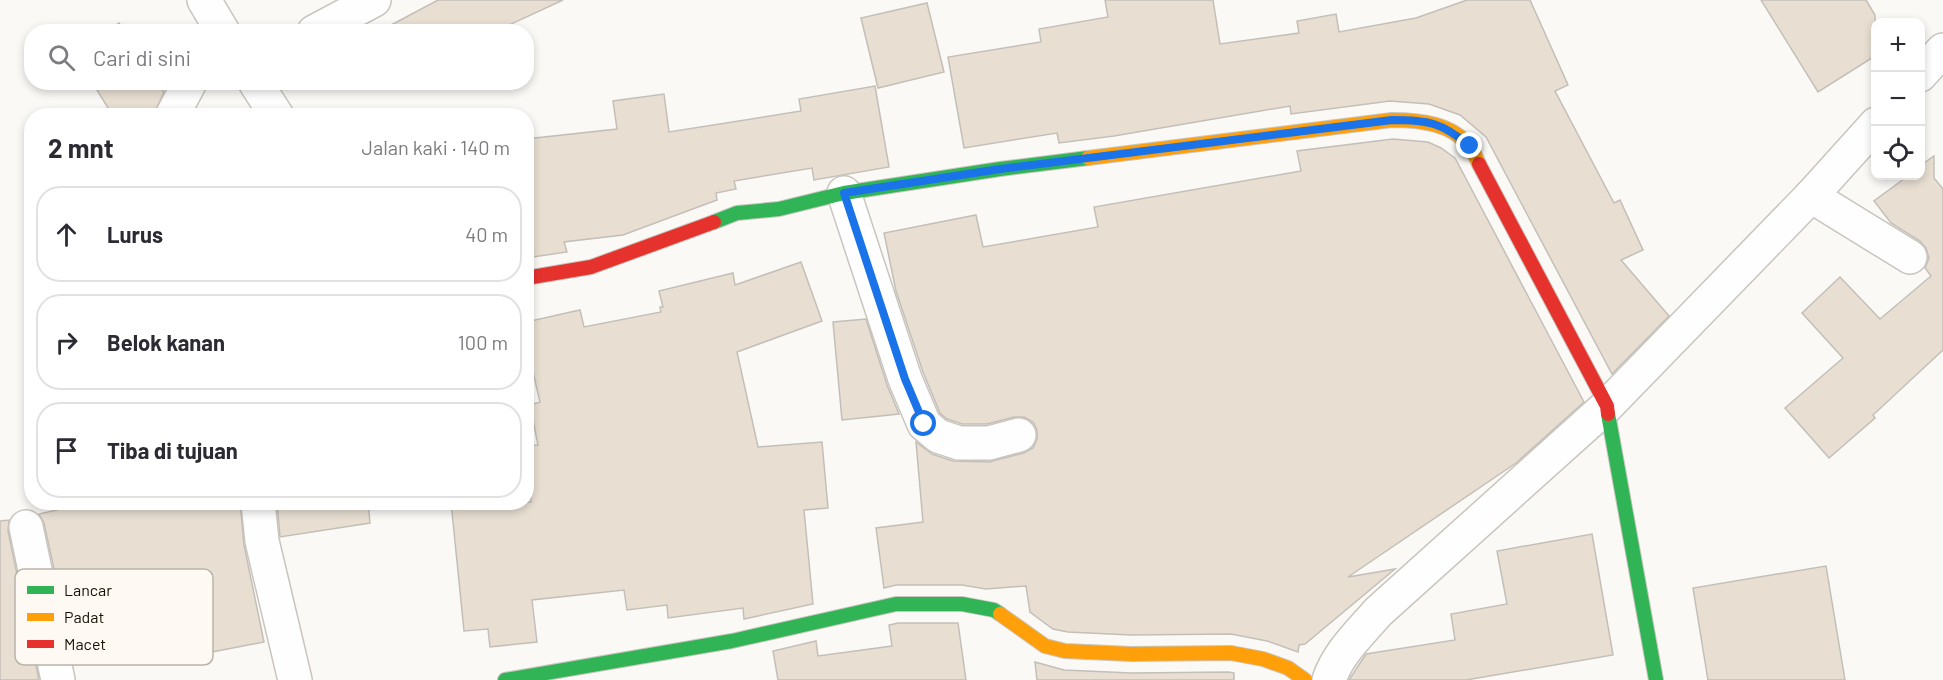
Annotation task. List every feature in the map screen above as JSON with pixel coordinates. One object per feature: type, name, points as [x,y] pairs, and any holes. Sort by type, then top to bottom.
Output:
[{"type":"street","points":[[204,0],[218,24]]},
{"type":"street","points":[[329,24],[374,0]]},
{"type":"street","points":[[1923,72],[1943,50]]},
{"type":"street","points":[[176,108],[186,90]]},
{"type":"street","points":[[260,90],[272,108]]},
{"type":"street","points":[[534,277],[591,267],[737,213],[779,209],[844,193],[1000,169],[1392,120],[1422,120],[1452,131],[1470,146],[1607,406],[1656,680]]},
{"type":"street","points":[[1329,680],[1333,668],[1346,649],[1378,612],[1607,406],[1811,196],[1873,126]]},
{"type":"street","points":[[844,193],[905,379],[924,424],[938,436],[959,443],[988,443],[1020,435]]},
{"type":"street","points":[[1811,196],[1910,257]]},
{"type":"street","points":[[259,510],[262,541],[295,680]]},
{"type":"street","points":[[26,527],[35,569]]},
{"type":"street","points":[[505,680],[732,641],[896,604],[962,604],[994,610],[1045,646],[1065,651],[1131,654],[1231,652],[1263,659],[1288,668],[1305,680]]},
{"type":"street","points":[[55,665],[58,680]]},
{"type":"building","points":[[438,0],[563,0],[511,24],[393,24]]},
{"type":"building","points":[[1105,0],[1213,0],[1220,44],[1299,33],[1297,21],[1336,14],[1339,32],[1416,18],[1467,0],[1530,0],[1568,85],[1555,91],[1614,203],[1620,200],[1643,250],[1621,260],[1669,316],[1612,374],[1486,137],[1460,115],[1429,104],[1390,101],[1291,114],[1290,106],[1114,136],[1059,143],[1057,133],[964,148],[948,57],[1041,42],[1039,29],[1108,17]]},
{"type":"building","points":[[1761,0],[1866,0],[1875,15],[1875,18],[1871,18],[1871,59],[1818,92]]},
{"type":"building","points":[[927,3],[944,72],[878,88],[861,18]]},
{"type":"building","points":[[875,86],[889,167],[814,180],[812,168],[734,181],[736,189],[716,193],[717,200],[623,235],[564,242],[567,252],[534,257],[534,138],[617,129],[613,101],[664,94],[669,132],[801,111],[799,99]]},
{"type":"building","points":[[97,90],[163,90],[164,92],[157,108],[108,108]]},
{"type":"building","points":[[1393,139],[1428,142],[1455,158],[1584,402],[1516,463],[1348,577],[1395,569],[1305,644],[1299,645],[1298,652],[1267,641],[1231,634],[1131,635],[1068,632],[1053,629],[1030,612],[1026,586],[986,589],[962,585],[896,585],[884,588],[876,528],[923,522],[916,442],[932,454],[953,461],[989,462],[1024,453],[1033,448],[1037,439],[1037,430],[1033,422],[1024,417],[1014,417],[987,424],[962,424],[947,419],[940,413],[923,372],[896,291],[884,233],[976,215],[983,247],[1098,227],[1094,207],[1301,171],[1297,151]]},
{"type":"building","points":[[1934,156],[1934,178],[1943,189],[1943,350],[1873,415],[1875,418],[1829,458],[1785,408],[1843,358],[1802,313],[1840,277],[1880,319],[1931,276],[1925,268],[1929,258],[1926,248],[1920,241],[1891,223],[1874,201],[1903,180],[1925,180],[1925,162]]},
{"type":"building","points":[[801,262],[822,321],[737,352],[758,447],[822,442],[828,508],[804,510],[813,604],[744,619],[743,608],[668,618],[667,605],[627,610],[624,590],[532,600],[537,642],[490,647],[488,629],[464,631],[452,510],[534,510],[534,445],[538,445],[534,425],[534,404],[540,402],[534,376],[534,320],[580,310],[584,327],[661,312],[660,307],[663,307],[659,291],[733,273],[735,285]]},
{"type":"building","points":[[866,319],[887,385],[899,414],[842,420],[833,322]]},
{"type":"building","points":[[57,510],[241,510],[244,545],[264,642],[213,652],[213,569],[54,569],[44,523],[39,514]]},
{"type":"building","points":[[278,510],[369,510],[370,523],[280,537]]},
{"type":"building","points":[[9,520],[8,531],[16,569],[15,665],[36,665],[39,680],[0,680],[0,521]]},
{"type":"building","points":[[1592,534],[1613,655],[1466,680],[1349,680],[1366,654],[1455,640],[1451,614],[1507,604],[1497,551]]},
{"type":"building","points":[[1826,566],[1845,680],[1708,680],[1693,588]]},
{"type":"building","points":[[958,623],[966,680],[778,680],[773,651],[816,641],[818,656],[892,646],[889,625]]},
{"type":"building","points":[[1035,662],[1064,670],[1131,673],[1229,672],[1234,673],[1234,680],[1037,680]]},
{"type":"traffic: fast","points":[[714,222],[737,213],[779,209],[844,193],[1088,158]]},
{"type":"traffic: fast","points":[[1608,414],[1656,680]]},
{"type":"traffic: fast","points":[[505,680],[732,641],[896,604],[962,604],[994,610],[1000,614]]},
{"type":"traffic: slow","points":[[1088,158],[1392,120],[1424,122],[1445,128],[1463,139],[1479,164]]},
{"type":"traffic: slow","points":[[1000,614],[1045,646],[1065,651],[1131,654],[1231,653],[1263,659],[1288,668],[1305,680]]},
{"type":"traffic: jam","points":[[1479,164],[1607,406],[1608,414]]},
{"type":"traffic: jam","points":[[534,277],[591,267],[714,222]]},
{"type":"route","points":[[924,424],[905,379],[844,193],[1000,169],[1392,120],[1422,120],[1452,131],[1470,146]]}]
